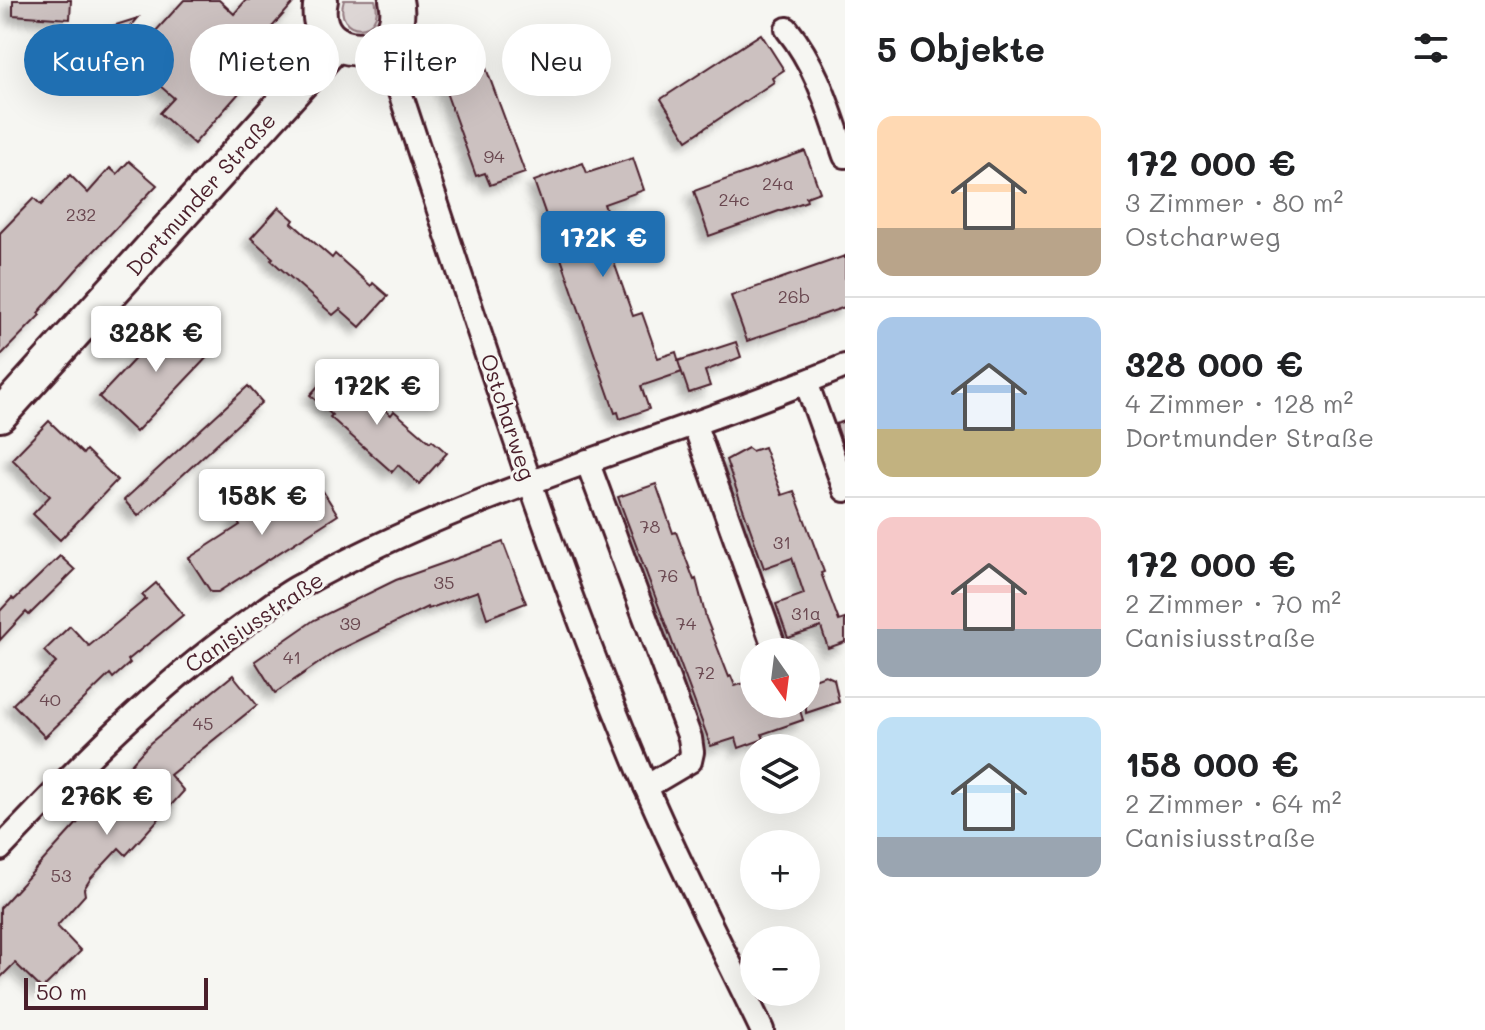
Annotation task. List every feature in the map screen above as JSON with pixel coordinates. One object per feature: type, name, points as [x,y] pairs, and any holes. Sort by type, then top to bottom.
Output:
[{"type":"main road","points":[[321,0],[322,24]]},
{"type":"main road","points":[[395,24],[396,0]]},
{"type":"main road","name":"Dortmunder Straße","points":[[0,415],[289,96]]},
{"type":"street","points":[[787,29],[806,52],[815,71],[845,156]]},
{"type":"street","name":"Ostcharweg","points":[[401,96],[529,483],[646,787],[762,1030]]},
{"type":"street","name":"Canisiusstraße","points":[[0,849],[91,753],[193,661],[297,587],[407,531],[845,366]]},
{"type":"street","points":[[806,382],[845,490]]},
{"type":"street","points":[[694,423],[771,638]]},
{"type":"street","points":[[587,461],[690,738],[690,761],[646,787]]},
{"type":"shaded area","points":[[344,0],[375,0],[377,12],[370,24],[352,26],[345,21],[342,12]]},
{"type":"building","points":[[13,0],[71,0],[70,19],[13,15]]},
{"type":"building","points":[[184,0],[219,0],[234,14],[246,0],[296,0],[275,24],[190,24],[190,96],[236,96],[194,144],[160,113],[174,98],[174,24],[162,24]]},
{"type":"building","points":[[138,18],[133,24],[119,24]]},
{"type":"building","points":[[761,34],[784,70],[772,78],[774,82],[687,140],[661,99]]},
{"type":"building","points":[[486,68],[525,173],[490,185],[485,173],[476,176],[447,96],[486,96]]},
{"type":"building","points":[[805,151],[820,192],[806,197],[807,201],[709,236],[694,191]]},
{"type":"building","points":[[633,158],[644,190],[604,204],[619,248],[610,251],[633,316],[642,313],[658,358],[676,352],[682,372],[641,386],[649,409],[620,419],[618,412],[615,413],[534,181],[583,163],[587,173]]},
{"type":"building","points":[[129,161],[157,185],[0,356],[0,233],[34,198],[41,205],[70,175],[88,193],[110,168],[117,174]]},
{"type":"building","points":[[279,207],[294,220],[292,223],[332,258],[335,254],[371,286],[373,283],[388,296],[360,327],[340,309],[333,315],[251,238]]},
{"type":"building","points":[[845,256],[845,307],[747,341],[731,296]]},
{"type":"building","points":[[175,316],[213,351],[136,432],[99,397]]},
{"type":"building","points":[[736,342],[741,357],[705,371],[710,386],[689,393],[678,361]]},
{"type":"building","points":[[338,364],[353,377],[351,380],[391,415],[394,411],[447,453],[419,484],[398,465],[392,472],[310,395]]},
{"type":"building","points":[[248,386],[262,402],[138,516],[124,500]]},
{"type":"building","points":[[49,421],[83,454],[86,450],[117,480],[60,540],[33,514],[50,496],[12,459]]},
{"type":"building","points":[[845,421],[845,447],[844,447],[836,424]]},
{"type":"building","points":[[764,447],[782,495],[794,491],[839,621],[845,619],[845,642],[828,648],[821,627],[788,638],[776,604],[804,594],[792,558],[764,568],[726,460],[748,448],[752,451]]},
{"type":"building","points":[[316,480],[338,515],[218,592],[211,592],[189,558],[240,525],[235,517],[253,506],[259,516]]},
{"type":"building","points":[[656,484],[673,533],[676,532],[696,579],[706,618],[729,677],[735,686],[740,684],[740,718],[803,720],[762,734],[740,734],[739,748],[736,738],[711,746],[618,497]]},
{"type":"building","points":[[503,542],[526,603],[487,618],[478,591],[427,607],[335,652],[275,693],[255,661],[314,620],[396,580]]},
{"type":"building","points":[[60,556],[75,570],[29,615],[26,612],[0,640],[0,611]]},
{"type":"building","points":[[156,583],[183,615],[128,660],[130,663],[113,678],[110,674],[45,737],[13,704],[56,663],[44,651],[70,626],[89,646],[146,599],[142,595]]},
{"type":"building","points":[[233,675],[257,705],[170,775],[184,791],[126,855],[119,848],[91,878],[84,889],[85,895],[57,926],[81,951],[42,989],[15,963],[0,978],[0,908],[150,743]]},
{"type":"building","points":[[825,675],[834,679],[839,702],[820,708],[820,677]]}]
